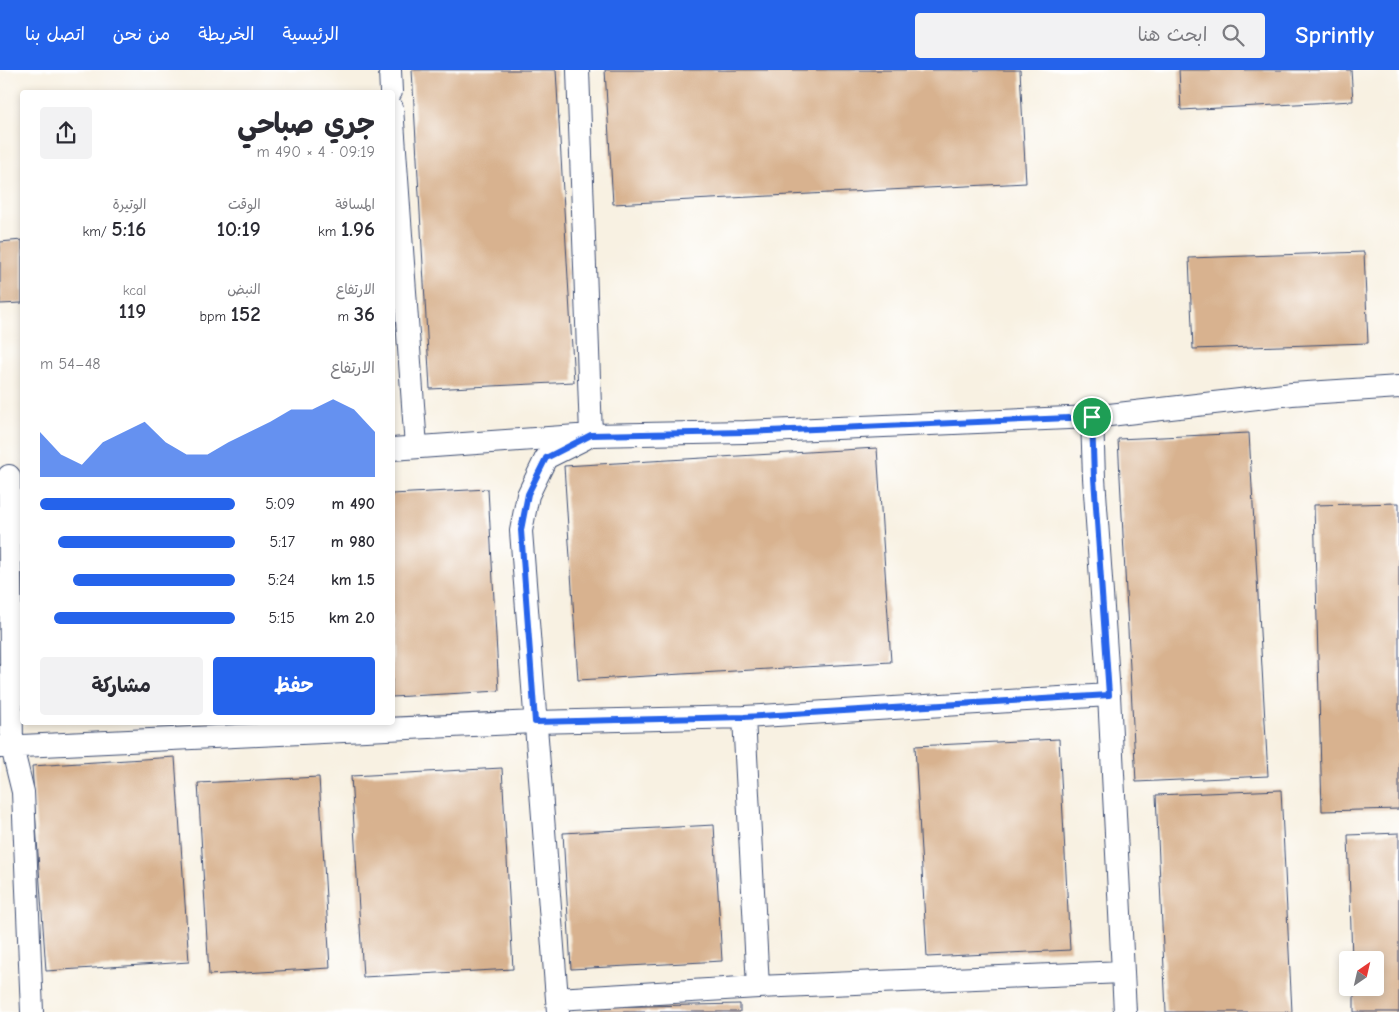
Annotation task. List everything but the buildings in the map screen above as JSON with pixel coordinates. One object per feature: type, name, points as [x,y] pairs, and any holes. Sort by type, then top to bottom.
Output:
[{"type":"lane","points":[[390,70],[391,90]]},
{"type":"lane","points":[[578,70],[591,435]]},
{"type":"lane","points":[[395,150],[416,447]]},
{"type":"lane","points":[[395,449],[591,435],[745,432],[1092,417],[1292,394],[1399,387]]},
{"type":"lane","points":[[1092,417],[1094,478],[1109,695],[1125,1012]]},
{"type":"lane","points":[[591,435],[546,458],[528,494],[521,530],[558,1006],[758,987],[1123,972]]},
{"type":"lane","points":[[10,476],[6,747],[23,792],[32,1012]]},
{"type":"lane","points":[[6,747],[535,722],[744,717],[1109,695]]},
{"type":"lane","points":[[744,717],[758,987]]},
{"type":"route","points":[[1092,417],[1094,478],[1109,695],[744,717],[535,722],[521,530],[528,494],[546,458],[591,435],[745,432],[1092,417]]}]
